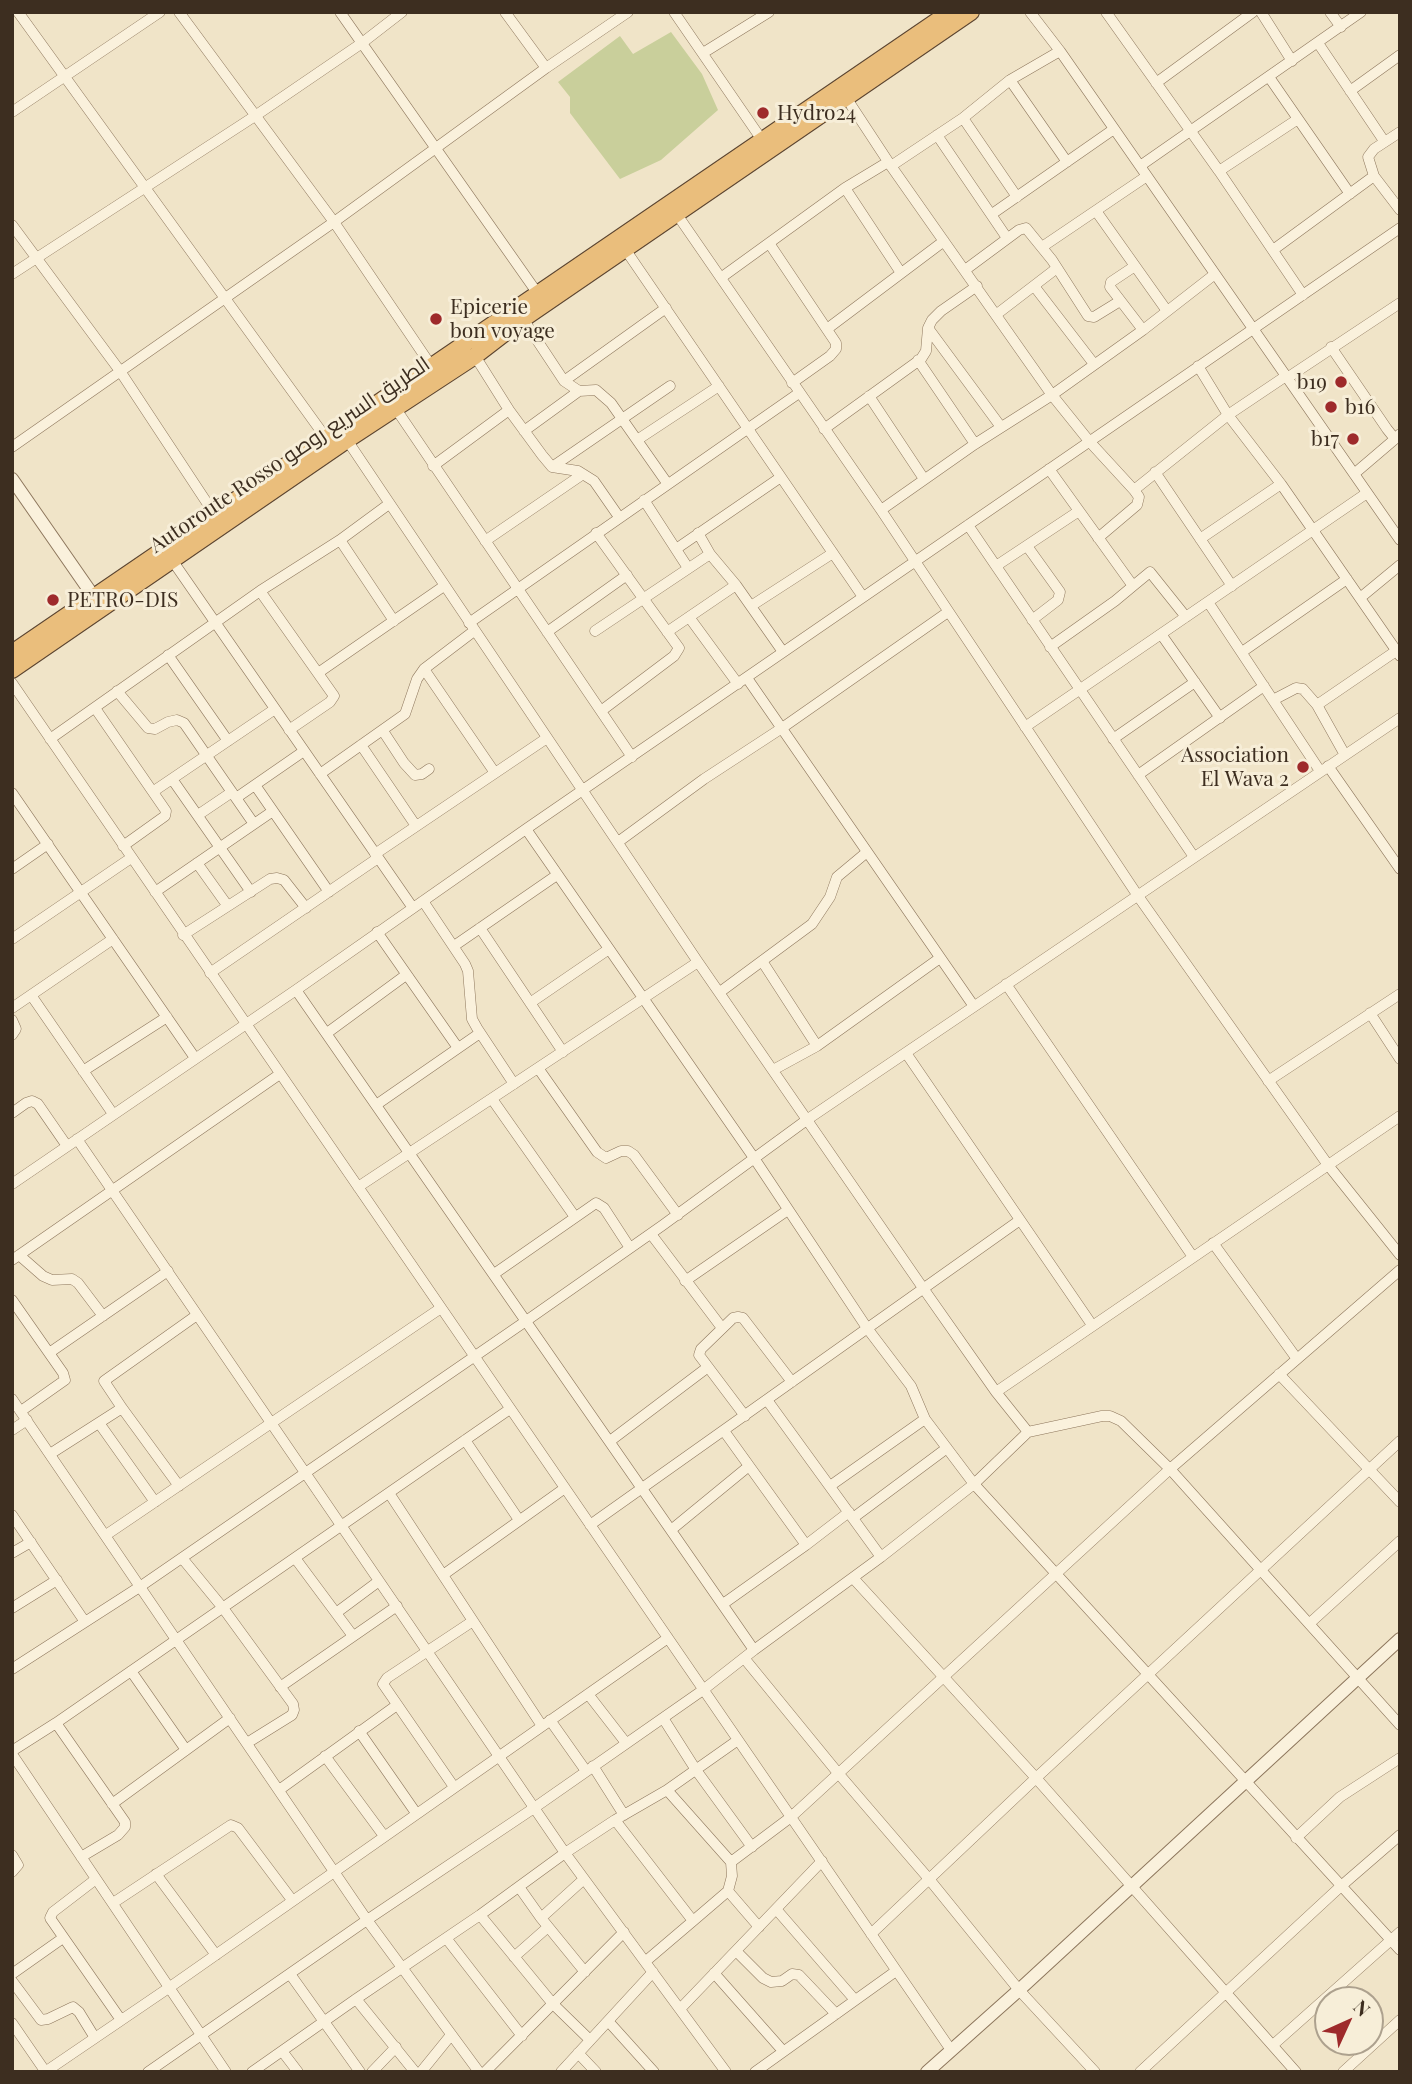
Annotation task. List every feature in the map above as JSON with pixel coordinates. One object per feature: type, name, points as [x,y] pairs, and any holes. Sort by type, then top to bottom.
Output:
[{"type":"highway","name":"Autoroute Rosso الطريق السريع روصو","points":[[12,670],[396,409],[538,294],[950,12]]},
{"type":"highway","name":"Autoroute Rosso الطريق السريع روصو","points":[[12,653],[432,367],[475,356],[523,319],[971,12]]},
{"type":"street","points":[[18,12],[326,438]]},
{"type":"street","points":[[12,112],[160,12]]},
{"type":"street","points":[[179,12],[334,222],[432,367]]},
{"type":"street","points":[[340,12],[538,294]]},
{"type":"street","points":[[12,274],[255,116],[362,43],[402,12]]},
{"type":"street","points":[[505,12],[547,68]]},
{"type":"street","points":[[12,447],[628,12]]},
{"type":"street","points":[[674,12],[762,141]]},
{"type":"street","points":[[703,53],[769,12]]},
{"type":"street","points":[[1030,12],[1398,534]]},
{"type":"street","points":[[1106,12],[1303,295]]},
{"type":"street","points":[[1261,12],[1292,61]]},
{"type":"street","points":[[1330,12],[1341,27]]},
{"type":"street","points":[[1140,166],[1361,12]]},
{"type":"street","points":[[1156,83],[1247,14]]},
{"type":"street","points":[[1318,43],[1384,141]]},
{"type":"street","points":[[722,277],[845,188],[937,135],[1010,80],[1060,51]]},
{"type":"street","points":[[1350,91],[1400,55]]},
{"type":"street","points":[[1269,77],[1350,194]]},
{"type":"street","points":[[1010,80],[1067,162]]},
{"type":"street","points":[[847,99],[1052,394],[1139,497],[1137,505],[1098,538]]},
{"type":"street","points":[[963,118],[1017,197]]},
{"type":"street","points":[[1219,171],[1298,119]]},
{"type":"street","points":[[992,214],[1114,129]]},
{"type":"street","points":[[1400,132],[1384,141],[1368,157],[1374,176],[1400,210]]},
{"type":"street","points":[[937,135],[1007,238]]},
{"type":"street","points":[[1042,247],[1147,176]]},
{"type":"street","points":[[1273,250],[1374,176]]},
{"type":"street","points":[[845,188],[901,273]]},
{"type":"street","points":[[1096,211],[1167,311]]},
{"type":"street","points":[[676,213],[881,510],[1138,896],[1328,1165],[1400,1255]]},
{"type":"street","points":[[12,225],[120,371],[215,515]]},
{"type":"street","points":[[965,270],[1007,238],[1026,228],[1090,317],[1103,313],[1120,301]]},
{"type":"street","points":[[12,1184],[1400,228]]},
{"type":"street","points":[[827,329],[944,241]]},
{"type":"street","points":[[769,243],[834,338],[836,349],[792,383]]},
{"type":"street","points":[[625,249],[863,597]]},
{"type":"street","points":[[1135,266],[1110,284],[1110,287],[1143,330]]},
{"type":"street","points":[[997,314],[1057,268]]},
{"type":"street","points":[[881,510],[1143,330],[1215,274]]},
{"type":"street","points":[[824,429],[918,360],[926,351],[928,328],[941,311],[977,286]]},
{"type":"street","points":[[1034,286],[1094,364]]},
{"type":"street","points":[[1134,490],[1228,415],[1400,303]]},
{"type":"street","points":[[564,381],[666,308]]},
{"type":"street","points":[[523,319],[564,381],[579,391]]},
{"type":"street","points":[[928,328],[1001,427]]},
{"type":"street","points":[[1331,348],[1397,436],[1354,474]]},
{"type":"street","points":[[475,356],[509,410],[552,467],[568,468],[594,481],[619,517]]},
{"type":"street","points":[[918,360],[975,444]]},
{"type":"street","points":[[1198,366],[1228,415],[1281,484],[1398,654],[1317,705]]},
{"type":"street","points":[[552,467],[670,386]]},
{"type":"street","points":[[637,440],[719,386]]},
{"type":"street","points":[[524,431],[579,391],[596,390],[611,403],[667,483]]},
{"type":"street","points":[[320,774],[405,714],[417,679],[424,669],[517,589],[799,393]]},
{"type":"street","points":[[869,396],[924,479]]},
{"type":"street","points":[[396,409],[632,757]]},
{"type":"street","points":[[433,466],[509,410]]},
{"type":"street","points":[[347,440],[698,962],[996,1392],[1028,1432]]},
{"type":"street","points":[[1049,469],[1133,586]]},
{"type":"street","points":[[1155,472],[1232,586]]},
{"type":"street","points":[[485,541],[583,474]]},
{"type":"street","points":[[676,548],[781,477]]},
{"type":"street","points":[[12,479],[94,597]]},
{"type":"street","points":[[1200,539],[1281,484]]},
{"type":"street","points":[[1025,727],[1367,493]]},
{"type":"street","points":[[644,500],[688,568]]},
{"type":"street","points":[[50,739],[260,591],[340,540],[390,504]]},
{"type":"street","points":[[996,566],[1079,511]]},
{"type":"street","points":[[968,525],[1194,857]]},
{"type":"street","points":[[596,533],[679,648],[678,652],[601,711]]},
{"type":"street","points":[[698,533],[710,554],[736,585],[783,652]]},
{"type":"street","points":[[340,540],[394,621]]},
{"type":"street","points":[[1027,546],[1060,593],[1058,600],[1032,620]]},
{"type":"street","points":[[751,607],[833,553]]},
{"type":"street","points":[[595,631],[710,554]]},
{"type":"street","points":[[172,560],[413,908]]},
{"type":"street","points":[[1360,598],[1400,565]]},
{"type":"street","points":[[1050,646],[1115,601],[1150,572],[1186,617]]},
{"type":"street","points":[[547,632],[627,575]]},
{"type":"street","points":[[1241,653],[1347,579]]},
{"type":"street","points":[[667,632],[736,585]]},
{"type":"street","points":[[318,673],[444,586]]},
{"type":"street","points":[[260,591],[332,693],[333,699],[289,730]]},
{"type":"street","points":[[1208,602],[1273,700],[1400,869]]},
{"type":"street","points":[[618,842],[704,779],[948,612]]},
{"type":"street","points":[[689,617],[782,728],[973,1006]]},
{"type":"street","points":[[1161,634],[1220,718]]},
{"type":"street","points":[[168,655],[228,741]]},
{"type":"street","points":[[424,669],[495,773]]},
{"type":"street","points":[[1113,739],[1195,682]]},
{"type":"street","points":[[12,683],[951,2050]]},
{"type":"street","points":[[1138,775],[1264,686]]},
{"type":"street","points":[[1273,700],[1300,687],[1317,705],[1345,755]]},
{"type":"street","points":[[117,691],[148,728],[155,729],[177,720],[184,723],[254,824]]},
{"type":"street","points":[[95,708],[165,806],[165,816],[123,846]]},
{"type":"street","points":[[154,791],[275,709]]},
{"type":"street","points":[[12,1669],[183,1558],[651,1234],[808,1119],[1400,718]]},
{"type":"street","points":[[383,731],[415,775],[429,769]]},
{"type":"street","points":[[210,973],[329,892],[416,825],[547,738]]},
{"type":"street","points":[[361,745],[416,825]]},
{"type":"street","points":[[198,815],[255,785],[304,751]]},
{"type":"street","points":[[173,779],[250,892]]},
{"type":"street","points":[[255,785],[329,892]]},
{"type":"street","points":[[12,793],[195,1058]]},
{"type":"street","points":[[155,892],[273,811]]},
{"type":"street","points":[[526,829],[754,1158],[867,1328],[911,1386],[925,1419],[974,1483],[1400,1950]]},
{"type":"street","points":[[12,869],[48,844]]},
{"type":"street","points":[[720,992],[812,924],[830,897],[837,877],[867,852]]},
{"type":"street","points":[[12,939],[131,858]]},
{"type":"street","points":[[197,863],[227,905]]},
{"type":"street","points":[[454,946],[557,875]]},
{"type":"street","points":[[183,934],[227,905],[277,878],[284,880],[306,908]]},
{"type":"street","points":[[423,901],[468,971],[472,1019],[514,1084]]},
{"type":"street","points":[[480,928],[563,1052]]},
{"type":"street","points":[[377,932],[458,1048]]},
{"type":"street","points":[[12,1007],[113,939]]},
{"type":"street","points":[[530,1003],[609,949]]},
{"type":"street","points":[[774,1070],[817,1046],[940,958]]},
{"type":"street","points":[[762,961],[817,1046]]},
{"type":"street","points":[[358,1187],[698,962]]},
{"type":"street","points":[[327,1033],[406,975]]},
{"type":"street","points":[[1006,984],[1193,1257]]},
{"type":"street","points":[[296,990],[754,1650]]},
{"type":"street","points":[[1268,1081],[1400,994]]},
{"type":"street","points":[[31,995],[113,1114]]},
{"type":"street","points":[[1370,1013],[1400,1059]]},
{"type":"street","points":[[83,1071],[167,1017]]},
{"type":"street","points":[[12,1020],[16,1029],[12,1035]]},
{"type":"street","points":[[376,1105],[480,1033]]},
{"type":"street","points":[[906,1054],[1092,1325]]},
{"type":"street","points":[[538,1068],[597,1152],[606,1158],[621,1151],[634,1155],[677,1214]]},
{"type":"street","points":[[103,1315],[72,1279],[52,1280],[16,1258],[280,1074]]},
{"type":"street","points":[[492,1099],[575,1217]]},
{"type":"street","points":[[12,1113],[26,1103],[32,1101],[38,1104],[67,1146]]},
{"type":"street","points":[[996,1392],[1400,1116]]},
{"type":"street","points":[[78,1139],[565,1853],[726,2072]]},
{"type":"street","points":[[494,1274],[592,1204],[600,1204],[630,1248]]},
{"type":"street","points":[[685,1280],[788,1210]]},
{"type":"street","points":[[590,1525],[1020,1220]]},
{"type":"street","points":[[651,1234],[722,1328]]},
{"type":"street","points":[[1213,1243],[1297,1359]]},
{"type":"street","points":[[731,1862],[791,1817],[1170,1469],[1400,1270]]},
{"type":"street","points":[[49,1353],[168,1271]]},
{"type":"street","points":[[12,1300],[65,1376],[65,1380],[12,1430]]},
{"type":"street","points":[[106,1535],[441,1308]]},
{"type":"street","points":[[178,1486],[104,1384],[106,1379],[197,1315]]},
{"type":"street","points":[[745,1416],[699,1356],[699,1352],[733,1318],[743,1318],[792,1382]]},
{"type":"street","points":[[610,1441],[708,1367]]},
{"type":"street","points":[[1279,1374],[1400,1502]]},
{"type":"street","points":[[12,1399],[367,1920],[479,2072]]},
{"type":"street","points":[[767,1400],[881,1557]]},
{"type":"street","points":[[50,1454],[122,1408]]},
{"type":"street","points":[[226,2072],[12,1752],[510,1409]]},
{"type":"street","points":[[148,2072],[703,1690],[881,1557],[974,1483],[1028,1432],[1102,1416],[1110,1416],[1124,1424],[1170,1469],[1400,1725]]},
{"type":"street","points":[[830,1486],[925,1419]]},
{"type":"street","points":[[99,1423],[155,1502]]},
{"type":"street","points":[[724,1431],[806,1545]]},
{"type":"street","points":[[465,1440],[519,1520]]},
{"type":"street","points":[[871,1934],[1400,1441]]},
{"type":"street","points":[[723,1604],[947,1448]]},
{"type":"street","points":[[671,1530],[749,1466]]},
{"type":"street","points":[[443,1575],[565,1488]]},
{"type":"street","points":[[389,1493],[473,1621],[546,1723],[589,1769],[693,1922]]},
{"type":"street","points":[[12,1515],[85,1622]]},
{"type":"street","points":[[1310,1623],[1400,1541]]},
{"type":"street","points":[[12,1553],[31,1542]]},
{"type":"street","points":[[183,1558],[293,1704],[292,1715],[247,1742]]},
{"type":"street","points":[[295,1558],[353,1636]]},
{"type":"street","points":[[853,1578],[1036,1778],[1296,2072]]},
{"type":"street","points":[[12,1608],[57,1580]]},
{"type":"street","points":[[336,1613],[379,1581]]},
{"type":"street","points":[[281,1687],[397,1606]]},
{"type":"street","points":[[454,1787],[383,1681],[473,1621]]},
{"type":"street","points":[[12,2023],[45,2072],[668,1638]]},
{"type":"street","points":[[927,2072],[1400,1639]]},
{"type":"street","points":[[744,1658],[1019,1990],[1095,2072]]},
{"type":"street","points":[[131,1671],[186,1750]]},
{"type":"street","points":[[587,1693],[626,1743]]},
{"type":"street","points":[[279,1790],[397,1705]]},
{"type":"street","points":[[112,1804],[230,1718]]},
{"type":"street","points":[[663,1718],[696,1770],[752,1847]]},
{"type":"street","points":[[56,1723],[125,1827],[118,1835],[81,1857]]},
{"type":"street","points":[[359,1731],[416,1814]]},
{"type":"street","points":[[252,2072],[565,1853],[667,1790],[738,1740]]},
{"type":"street","points":[[325,1756],[384,1836]]},
{"type":"street","points":[[1296,1838],[1340,1797],[1400,1758]]},
{"type":"street","points":[[646,1961],[729,1892],[732,1876],[731,1862],[667,1790]]},
{"type":"street","points":[[113,1903],[225,1829],[234,1826],[292,1900]]},
{"type":"street","points":[[1140,2072],[1400,1835]]},
{"type":"street","points":[[12,1855],[18,1865],[12,1872]]},
{"type":"street","points":[[680,2009],[822,1861]]},
{"type":"street","points":[[156,1874],[216,1955]]},
{"type":"street","points":[[96,1879],[50,1916],[121,2020]]},
{"type":"street","points":[[541,1918],[584,1879]]},
{"type":"street","points":[[519,1887],[585,1972]]},
{"type":"street","points":[[729,1892],[759,1927]]},
{"type":"street","points":[[776,1909],[855,2000]]},
{"type":"street","points":[[480,1915],[553,2004],[590,2040]]},
{"type":"street","points":[[514,1957],[548,1927]]},
{"type":"street","points":[[485,2072],[624,1932]]},
{"type":"street","points":[[1273,2045],[1400,1933]]},
{"type":"street","points":[[12,1974],[63,1938]]},
{"type":"street","points":[[446,1938],[522,2036]]},
{"type":"street","points":[[736,1951],[763,1978],[771,1982],[792,1974],[799,1975],[836,2014]]},
{"type":"street","points":[[755,2072],[896,1970]]},
{"type":"street","points":[[561,2072],[653,1972]]},
{"type":"street","points":[[714,1973],[783,2052]]},
{"type":"street","points":[[290,1974],[360,2072]]},
{"type":"street","points":[[12,1981],[41,2020],[73,2007],[95,2038]]},
{"type":"street","points":[[356,1999],[415,2072]]},
{"type":"street","points":[[1343,2072],[1400,2020]]},
{"type":"street","points":[[608,2021],[654,2072]]},
{"type":"street","points":[[421,2072],[451,2035]]},
{"type":"street","points":[[372,2072],[396,2047]]},
{"type":"street","points":[[282,2051],[298,2072]]},
{"type":"street","points":[[579,2053],[596,2072]]},
{"type":"green space","points":[[671,32],[702,74],[718,110],[661,160],[620,179],[570,113],[570,97],[558,82],[620,36],[633,54]]},
{"type":"place","name":"Hydro24","points":[[763,113]]},
{"type":"place","name":"Epicerie bon voyage","points":[[436,319]]},
{"type":"place","name":"b19","points":[[1341,382]]},
{"type":"place","name":"b16","points":[[1331,407]]},
{"type":"place","name":"b17","points":[[1353,439]]},
{"type":"place","name":"PETRO-DIS","points":[[53,600]]},
{"type":"place","name":"Association El Wava 2","points":[[1303,767]]}]
